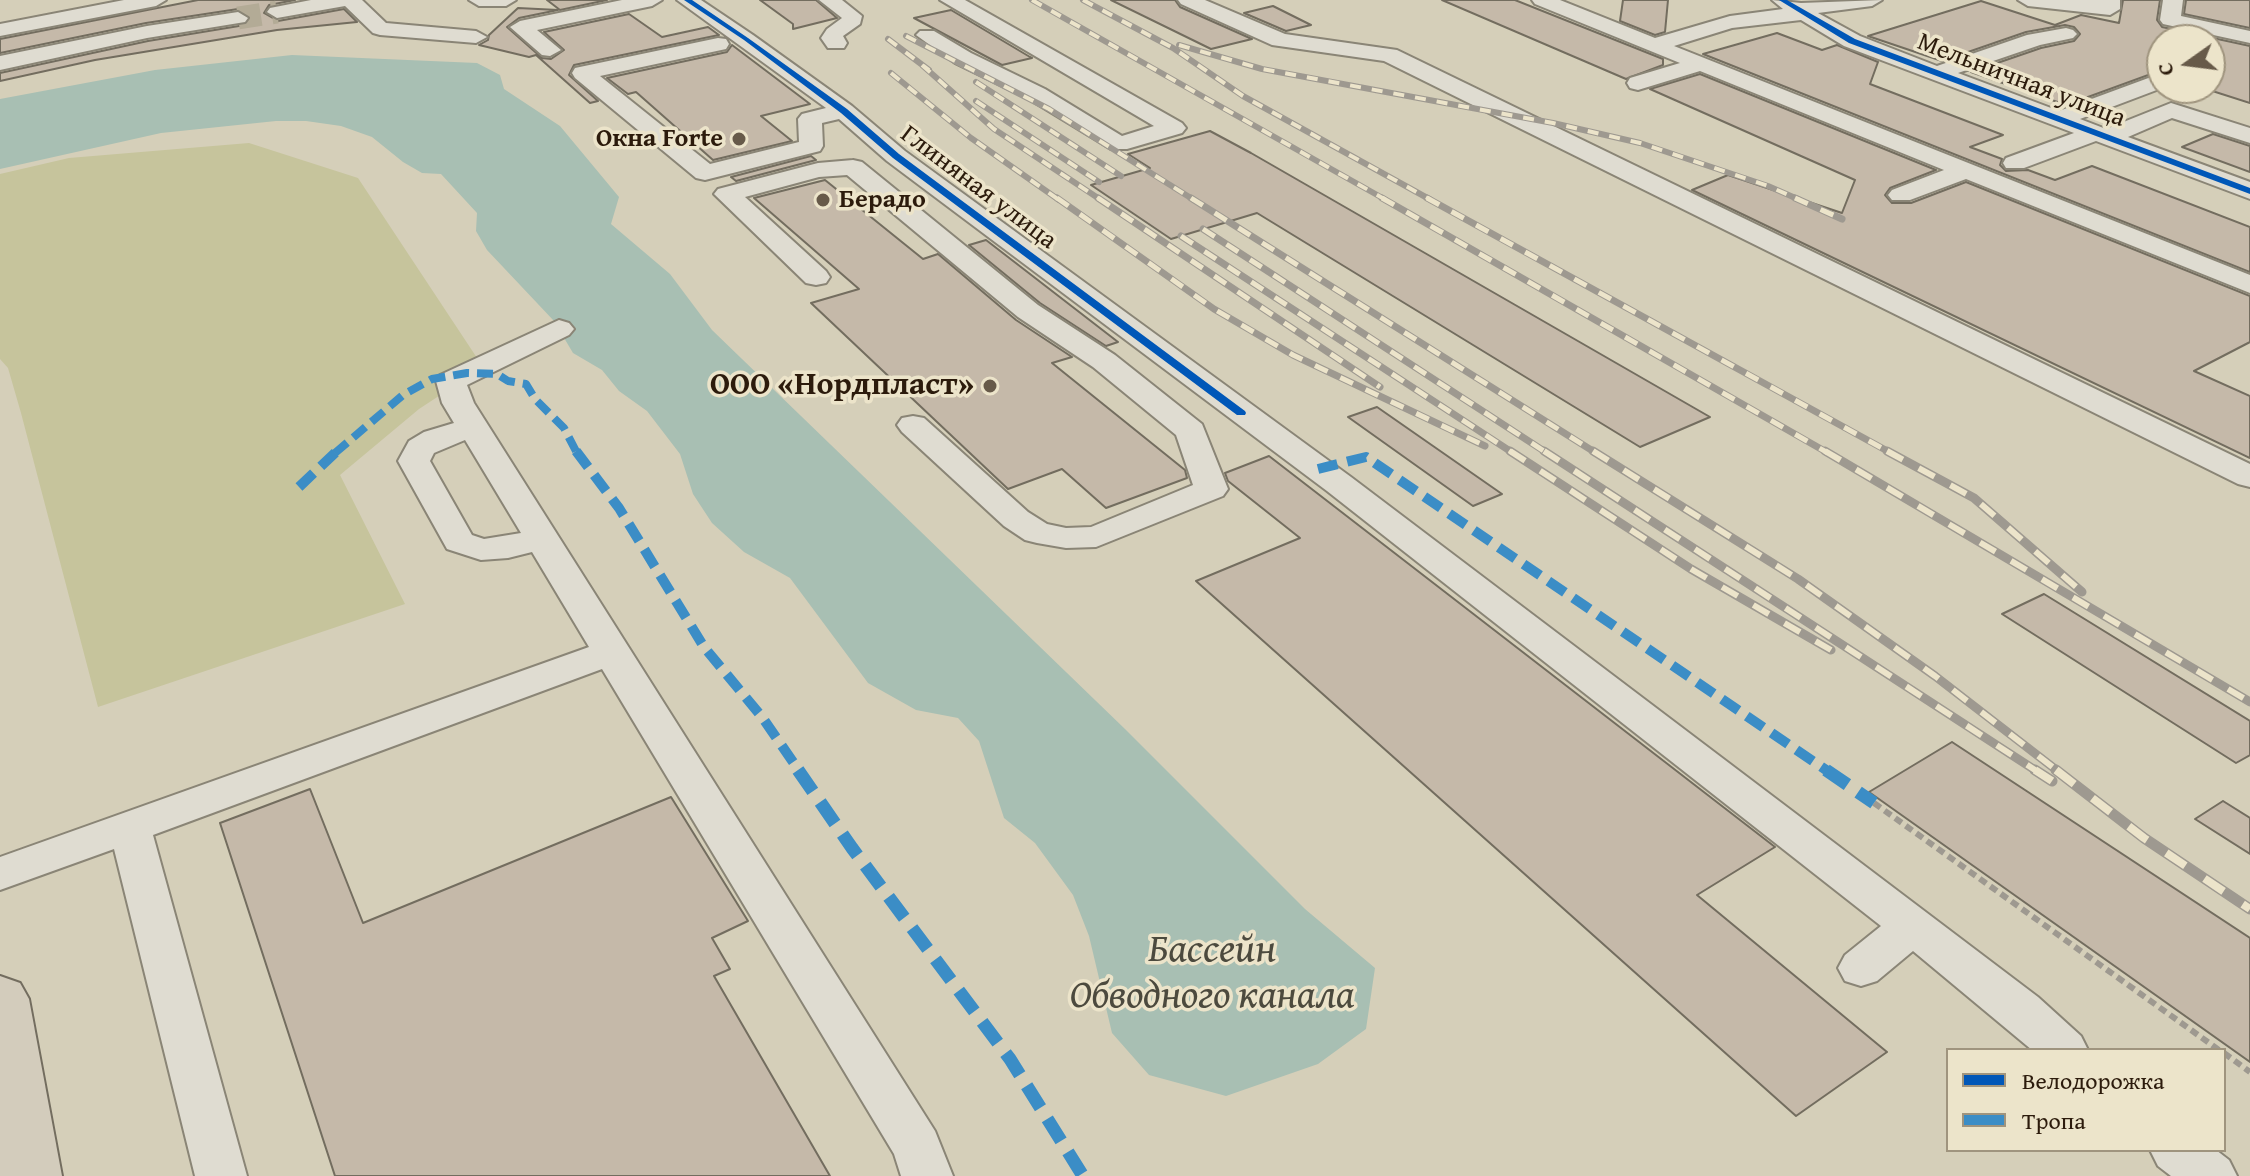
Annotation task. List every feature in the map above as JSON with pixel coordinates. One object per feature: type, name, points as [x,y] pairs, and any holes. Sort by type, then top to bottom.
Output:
[{"type":"main road","points":[[0,999],[30,1176]]},
{"type":"street","points":[[0,30],[121,3],[156,0]]},
{"type":"street","points":[[277,12],[349,0],[380,29],[476,37]]},
{"type":"street","points":[[479,0],[506,0]]},
{"type":"street","name":"Глиняная улица","points":[[687,0],[844,111],[896,156],[1241,413],[1913,926],[2021,1011],[2062,1048]]},
{"type":"street","points":[[829,0],[852,16],[853,20],[834,33],[832,38],[836,43]]},
{"type":"street","points":[[927,35],[963,58],[1037,94],[1119,144],[1174,128],[950,0]]},
{"type":"street","points":[[1188,0],[1280,40],[1389,55],[2250,477]]},
{"type":"street","points":[[1542,0],[2250,285]]},
{"type":"street","points":[[1654,45],[1730,22],[1795,7],[1872,0]]},
{"type":"street","points":[[2028,0],[2110,9],[2110,0]]},
{"type":"street","points":[[2173,0],[2170,20],[2250,37]]},
{"type":"street","points":[[550,50],[520,27],[647,7]]},
{"type":"street","name":"Мельничная улица","points":[[1795,7],[1852,41],[2250,191]]},
{"type":"street","points":[[0,63],[147,32],[238,18]]},
{"type":"street","points":[[1937,73],[2035,40],[2066,34]]},
{"type":"street","points":[[718,44],[583,73],[705,173],[811,146],[810,119],[844,111]]},
{"type":"street","points":[[1638,83],[1700,64]]},
{"type":"street","points":[[1005,79],[1063,65]]},
{"type":"street","points":[[2059,119],[2146,86]]},
{"type":"street","points":[[2015,163],[2171,110],[2250,136]]},
{"type":"street","points":[[816,277],[727,194],[818,170],[853,167],[896,156]]},
{"type":"street","points":[[853,167],[1028,311],[1104,361],[1191,431],[1211,489],[1096,537],[1066,538],[1037,533],[1016,519],[913,425]]},
{"type":"street","points":[[1901,195],[1965,171]]},
{"type":"street","points":[[559,329],[451,381],[458,403],[917,1147],[927,1176]]},
{"type":"street","points":[[1191,431],[1241,413]]},
{"type":"street","points":[[473,427],[435,439],[420,448],[414,461],[459,542],[481,550],[508,548],[542,538]]},
{"type":"street","points":[[0,874],[612,652]]},
{"type":"street","points":[[130,827],[221,1176]]},
{"type":"street","points":[[1861,968],[1913,926]]},
{"type":"street","points":[[2179,1152],[2211,1176]]},
{"type":"path","points":[[1874,803],[2216,1048]]},
{"type":"path","points":[[2226,1055],[2250,1072]]},
{"type":"shaded area","points":[[249,143],[358,178],[483,367],[419,409],[340,475],[405,604],[98,707],[21,413],[8,368],[0,359],[0,174],[69,158]]},
{"type":"water","name":"Бассейн Обводного канала","points":[[292,55],[477,63],[500,75],[504,89],[560,126],[619,197],[611,224],[670,274],[712,330],[1125,729],[1305,909],[1375,968],[1366,1029],[1318,1064],[1226,1096],[1149,1075],[1112,1033],[1089,936],[1073,895],[1035,843],[1004,818],[979,741],[958,718],[916,710],[868,683],[790,578],[744,552],[712,523],[693,494],[680,454],[647,411],[619,391],[602,370],[573,353],[554,321],[487,250],[476,231],[477,213],[441,174],[422,173],[372,137],[341,126],[306,121],[276,121],[161,133],[0,169],[0,99],[155,70]]},
{"type":"building","points":[[198,0],[295,0],[269,5],[264,13],[278,21],[344,9],[357,22],[277,30],[95,60],[0,81],[0,73],[148,41],[245,25],[250,20],[250,15],[238,9],[146,23],[0,53],[0,39]]},
{"type":"building","points":[[547,0],[607,0],[560,10]]},
{"type":"building","points":[[760,0],[816,0],[837,18],[793,29],[793,24]]},
{"type":"building","points":[[1111,0],[1175,0],[1180,7],[1252,39],[1211,49]]},
{"type":"building","points":[[1442,0],[1515,0],[1663,59],[1663,65],[1626,79]]},
{"type":"building","points":[[1623,0],[1668,0],[1665,32],[1655,35],[1620,21]]},
{"type":"building","points":[[2123,0],[2160,0],[2157,20],[2160,24],[2146,24],[2146,76],[2066,105],[1971,72],[2041,48],[2074,41],[2080,34],[2074,27],[2065,25],[2026,32],[1942,61],[1868,36],[1981,1],[2055,25],[2081,15],[2119,23]]},
{"type":"building","points":[[2186,0],[2250,0],[2250,28],[2184,14]]},
{"type":"building","points":[[1273,6],[1311,25],[1286,31],[1244,13]]},
{"type":"building","points":[[518,8],[558,10],[519,18],[507,27],[542,58],[551,59],[564,50],[544,32],[629,14],[662,37],[708,27],[719,35],[574,65],[569,75],[598,101],[590,103],[536,55],[529,57],[479,45],[488,40],[489,35]]},
{"type":"building","points":[[951,10],[1032,58],[1002,65],[914,18]]},
{"type":"building","points":[[1777,33],[1822,50],[1837,45],[1878,62],[1870,84],[2003,135],[1970,147],[2002,159],[2000,165],[2006,171],[2028,170],[2055,180],[2092,166],[2250,227],[2250,272],[1703,54]]},
{"type":"building","points":[[2226,41],[2250,46],[2250,103],[2226,95]]},
{"type":"building","points":[[732,45],[810,104],[761,116],[792,141],[713,160],[636,92],[628,94],[607,78],[727,52]]},
{"type":"building","points":[[1700,74],[1936,170],[1890,188],[1885,195],[1892,203],[1911,203],[1966,182],[2250,296],[2250,342],[2194,371],[2250,396],[2250,458],[1692,190],[1728,175],[1842,213],[1855,180],[1650,89]]},
{"type":"building","points":[[1210,131],[1710,417],[1640,447],[1257,213],[1171,239],[1091,185],[1150,168],[1128,154]]},
{"type":"building","points":[[2213,134],[2250,146],[2250,172],[2182,147]]},
{"type":"building","points":[[811,156],[816,160],[736,181],[731,177]]},
{"type":"building","name":"ООО «Нордпласт»","points":[[825,180],[923,259],[938,254],[1016,320],[1072,357],[1052,363],[1185,470],[1187,478],[1106,508],[1062,469],[1008,489],[811,303],[859,289],[754,198]]},
{"type":"building","points":[[986,240],[1118,342],[1106,346],[1040,303],[969,245]]},
{"type":"building","points":[[1377,407],[1502,494],[1473,506],[1348,417]]},
{"type":"building","points":[[1269,456],[1775,847],[1697,895],[1887,1052],[1796,1116],[1196,581],[1300,538],[1228,481],[1225,473]]},
{"type":"building","points":[[2044,594],[2250,721],[2250,755],[2236,763],[2002,614]]},
{"type":"building","points":[[1952,742],[2250,938],[2250,1062],[1869,792]]},
{"type":"building","points":[[310,789],[363,923],[671,797],[748,921],[712,938],[730,969],[714,976],[830,1176],[335,1176],[220,823]]},
{"type":"building","points":[[2223,801],[2250,818],[2250,854],[2195,819]]},
{"type":"tunnel","points":[[238,18],[277,12]]},
{"type":"railway","points":[[1032,0],[1386,200]]},
{"type":"railway","points":[[1083,0],[1173,48],[1243,96],[1431,200]]},
{"type":"railway","points":[[906,36],[1049,109],[1194,200]]},
{"type":"railway","points":[[888,39],[929,70]]},
{"type":"railway","points":[[1179,45],[1262,69],[1553,123],[1640,143],[1768,186],[1800,200]]},
{"type":"railway","points":[[922,65],[994,129],[1099,199]]},
{"type":"railway","points":[[891,73],[971,138],[1059,200]]},
{"type":"railway","points":[[976,82],[1121,176]]},
{"type":"railway","points":[[976,101],[1099,182]]},
{"type":"railway","points":[[1057,198],[1214,309],[1293,355],[1485,446]]},
{"type":"railway","points":[[1191,198],[1596,453]]},
{"type":"railway","points":[[1382,198],[1828,453]]},
{"type":"railway","points":[[1427,198],[1891,453]]},
{"type":"railway","points":[[1795,198],[1842,219]]},
{"type":"railway","points":[[1099,199],[1380,387]]},
{"type":"railway","points":[[1203,229],[1547,453]]},
{"type":"railway","points":[[1181,236],[1513,453]]},
{"type":"railway","points":[[1510,451],[1691,569],[1831,650]]},
{"type":"railway","points":[[1544,451],[2038,772]]},
{"type":"railway","points":[[1593,451],[1798,579],[1935,676],[2059,772]]},
{"type":"railway","points":[[1825,451],[2250,702]]},
{"type":"railway","points":[[1887,451],[1974,498],[2082,592]]},
{"type":"railway","points":[[2035,770],[2052,781]]},
{"type":"railway","points":[[2056,770],[2144,838],[2250,909]]},
{"type":"marked path","points":[[299,487],[352,436],[403,395],[432,379],[467,373],[497,374],[508,381],[526,384],[535,399],[564,428],[577,452],[619,508],[704,647],[762,717],[852,848],[1010,1059],[1083,1176]]},
{"type":"marked path","points":[[1318,469],[1366,457],[1874,803]]},
{"type":"cycle path","points":[[687,0],[844,111],[896,156],[1241,413]]},
{"type":"cycle path","points":[[1782,0],[1852,41],[2250,191]]},
{"type":"place","name":"Окна Forte","points":[[739,139]]},
{"type":"place","name":"Берадо","points":[[823,200]]},
{"type":"place","name":"ООО «Нордпласт»","points":[[990,386]]}]
